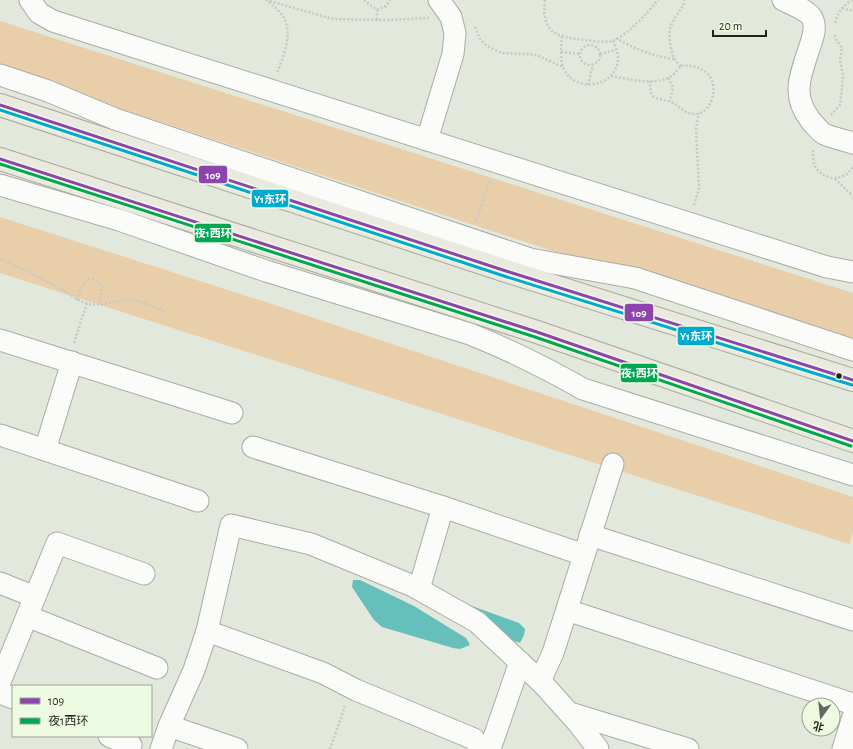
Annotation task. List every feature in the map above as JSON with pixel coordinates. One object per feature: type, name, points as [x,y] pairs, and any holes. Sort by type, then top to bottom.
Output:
[{"type":"main road","points":[[0,104],[506,272],[853,380]]},
{"type":"main road","points":[[0,159],[537,332],[853,441]]},
{"type":"lane","points":[[30,0],[39,13],[52,21],[827,267],[853,272]]},
{"type":"lane","points":[[428,140],[453,54],[455,33],[451,17],[439,0]]},
{"type":"lane","points":[[783,0],[808,13],[813,19],[813,36],[798,86],[800,101],[804,112],[819,130],[853,143]]},
{"type":"lane","points":[[0,75],[48,91],[115,119],[530,259],[635,278],[853,350]]},
{"type":"lane","points":[[0,185],[119,220],[266,271],[470,334],[546,368],[583,389],[853,475]]},
{"type":"lane","points":[[0,340],[232,413]]},
{"type":"lane","points":[[45,450],[70,362]]},
{"type":"lane","points":[[0,435],[198,501]]},
{"type":"lane","points":[[253,447],[443,507],[584,555]]},
{"type":"lane","points":[[540,681],[553,653],[613,464]]},
{"type":"lane","points":[[419,589],[443,507]]},
{"type":"lane","points":[[160,749],[194,670],[207,632],[231,525],[311,544],[419,589],[478,622],[540,681],[570,713],[598,749]]},
{"type":"lane","points":[[590,535],[853,620]]},
{"type":"lane","points":[[12,697],[1,681],[57,543],[144,574]]},
{"type":"lane","points":[[0,583],[35,597]]},
{"type":"lane","points":[[567,610],[853,704]]},
{"type":"lane","points":[[27,616],[157,668]]},
{"type":"lane","points":[[207,632],[323,673],[351,687],[474,739],[481,749]]},
{"type":"lane","points":[[490,749],[520,662]]},
{"type":"lane","points":[[570,713],[688,749]]},
{"type":"lane","points":[[843,749],[853,718]]},
{"type":"lane","points":[[169,726],[237,749]]},
{"type":"lane","points":[[111,737],[131,745]]},
{"type":"path","points":[[364,0],[377,10]]},
{"type":"path","points":[[377,10],[386,6],[390,0]]},
{"type":"path","points":[[545,0],[544,18],[552,31],[562,36],[592,41],[613,41],[642,18],[658,0]]},
{"type":"path","points":[[650,82],[650,92],[654,97],[659,100],[670,101],[687,113],[696,114],[702,112],[709,105],[713,97],[714,89],[707,71],[698,66],[681,66],[677,64],[673,56],[669,33],[671,24],[684,4],[684,0]]},
{"type":"path","points":[[852,0],[842,8],[837,16],[833,30],[837,41],[842,48],[840,59],[843,76],[840,105],[819,130],[813,150],[814,163],[816,168],[823,176],[835,178],[846,174],[853,167]]},
{"type":"path","points":[[268,1],[283,17],[286,25],[286,50],[271,90]]},
{"type":"path","points":[[268,1],[333,19],[377,20],[451,17],[469,21],[474,25],[480,39],[486,45],[501,53],[530,54],[539,56],[563,67]]},
{"type":"path","points":[[842,8],[853,11]]},
{"type":"path","points":[[377,10],[377,20]]},
{"type":"path","points":[[562,36],[560,52],[563,67],[568,77],[574,81],[588,85],[597,85],[610,78],[615,70],[618,60],[613,41]]},
{"type":"path","points":[[616,38],[628,46],[646,53],[675,60]]},
{"type":"path","points":[[591,45],[592,41]]},
{"type":"path","points":[[588,85],[593,65],[599,59],[600,54],[597,48],[591,45],[585,46],[580,54],[580,57],[583,63],[593,65]]},
{"type":"path","points":[[600,54],[616,50]]},
{"type":"path","points":[[560,52],[580,54]]},
{"type":"path","points":[[611,76],[650,82],[668,78],[681,66]]},
{"type":"path","points":[[668,78],[673,87],[670,101]]},
{"type":"path","points":[[689,223],[699,189],[696,128],[699,113]]},
{"type":"path","points":[[470,238],[496,162]]},
{"type":"path","points":[[835,178],[853,196]]},
{"type":"path","points":[[0,259],[30,272],[65,291],[77,300],[98,304],[132,300],[166,312]]},
{"type":"path","points":[[77,300],[83,283],[87,279],[91,279],[99,281],[102,285],[98,304]]},
{"type":"path","points":[[70,362],[87,303]]},
{"type":"path","points":[[330,749],[351,687]]},
{"type":"shaded area","points":[[0,21],[853,293],[853,350],[0,69]]},
{"type":"shaded area","points":[[0,217],[278,306],[853,497],[853,533],[849,544],[0,273]]},
{"type":"water","points":[[353,580],[360,580],[414,606],[466,638],[470,645],[460,649],[453,648],[382,627],[374,620],[352,587]]},
{"type":"water","points":[[458,601],[519,623],[525,629],[520,643],[514,641]]},
{"type":"transit line","name":"109","points":[[0,105],[506,271],[853,380]]},
{"type":"transit line","name":"Y1东环","points":[[0,110],[504,276],[852,385]]},
{"type":"transit line","name":"109","points":[[0,159],[537,332],[853,441]]},
{"type":"transit line","name":"夜1西环","points":[[0,164],[535,337],[851,446]]}]
